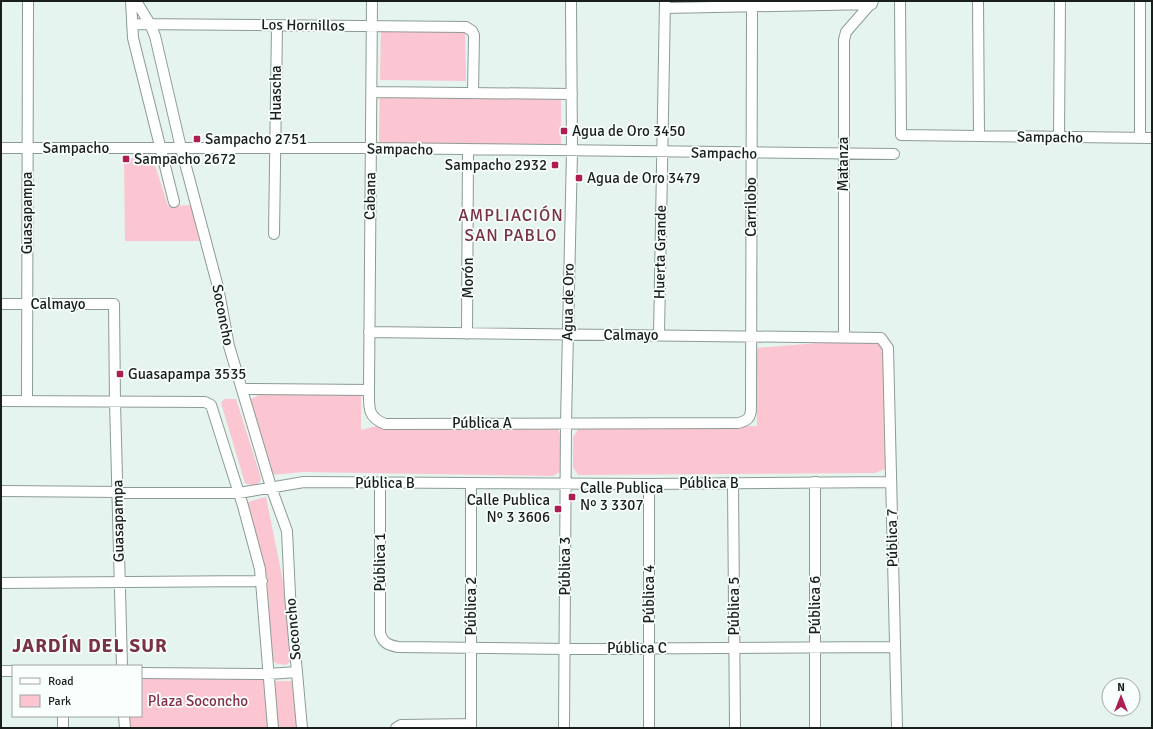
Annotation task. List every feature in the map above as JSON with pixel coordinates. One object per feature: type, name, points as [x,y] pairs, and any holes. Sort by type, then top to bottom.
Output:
[{"type":"street","name":"Guasapampa","points":[[27,402],[28,1]]},
{"type":"street","points":[[132,1],[133,38],[174,202]]},
{"type":"street","name":"Soconcho","points":[[136,1],[150,24],[154,36],[181,148],[218,287],[229,346],[271,487],[287,531],[290,595],[302,728]]},
{"type":"street","name":"Cabana","points":[[369,390],[372,1]]},
{"type":"street","name":"Agua de Oro","points":[[565,484],[572,152],[571,1]]},
{"type":"street","name":"Sampacho","points":[[900,1],[901,135],[1152,138]]},
{"type":"street","points":[[978,1],[979,136]]},
{"type":"street","points":[[1059,137],[1060,1]]},
{"type":"street","points":[[1140,1],[1140,138]]},
{"type":"street","points":[[665,5],[752,6],[873,2]]},
{"type":"street","name":"Matanza","points":[[844,337],[844,40],[846,32],[873,2]]},
{"type":"street","name":"Huerta Grande","points":[[659,335],[665,5]]},
{"type":"street","name":"Carrilobo","points":[[751,335],[752,6]]},
{"type":"street","name":"Los Hornillos","points":[[132,24],[466,28],[472,31],[474,35],[473,93]]},
{"type":"street","name":"Huascha","points":[[274,234],[277,25]]},
{"type":"street","points":[[372,92],[572,94]]},
{"type":"street","name":"Sampacho","points":[[1,148],[371,148],[572,152],[894,154]]},
{"type":"street","name":"Morón","points":[[467,334],[468,150]]},
{"type":"street","name":"Calmayo","points":[[1,304],[114,304]]},
{"type":"street","name":"Guasapampa","points":[[114,304],[122,665]]},
{"type":"street","name":"Calmayo","points":[[369,332],[567,335],[751,335],[881,338],[888,348]]},
{"type":"street","name":"Pública A","points":[[369,390],[369,410],[376,421],[385,424],[738,423],[748,419],[751,416],[751,335]]},
{"type":"street","name":"Pública 7","points":[[888,348],[897,728]]},
{"type":"street","points":[[242,389],[369,390]]},
{"type":"street","points":[[1,401],[115,402]]},
{"type":"street","name":"Soconcho","points":[[115,402],[205,402],[212,405],[239,493],[262,581],[273,728]]},
{"type":"street","name":"Pública B","points":[[1,491],[239,493],[304,482],[649,484],[891,482]]},
{"type":"street","name":"Pública 6","points":[[815,482],[815,728]]},
{"type":"street","name":"Pública 1","points":[[380,483],[380,633],[382,640]]},
{"type":"street","name":"Pública 2","points":[[471,483],[471,726]]},
{"type":"street","name":"Pública 5","points":[[733,483],[735,728]]},
{"type":"street","name":"Pública 3","points":[[565,484],[565,649]]},
{"type":"street","name":"Pública 4","points":[[649,484],[649,728]]},
{"type":"street","points":[[1,583],[262,581]]},
{"type":"street","name":"Pública C","points":[[382,640],[388,645],[398,647],[471,648],[565,649],[815,646],[894,647]]},
{"type":"street","points":[[564,728],[565,649]]},
{"type":"street","points":[[1,671],[12,671]]},
{"type":"street","points":[[142,673],[268,674],[297,672]]},
{"type":"street","points":[[63,717],[63,728]]},
{"type":"street","points":[[124,717],[125,728]]},
{"type":"street","points":[[396,728],[401,725],[471,726]]},
{"type":"green space","points":[[381,29],[465,31],[466,81],[380,80]]},
{"type":"green space","points":[[380,92],[561,94],[561,145],[379,143]]},
{"type":"green space","points":[[124,158],[153,159],[168,206],[193,205],[199,241],[125,241]]},
{"type":"green space","points":[[881,338],[884,352],[885,469],[875,473],[578,475],[573,467],[573,437],[579,428],[757,426],[756,348]]},
{"type":"green space","points":[[261,394],[361,394],[361,430],[385,424],[557,427],[560,434],[560,472],[553,476],[304,472],[270,475],[251,399]]},
{"type":"green space","points":[[224,399],[236,399],[261,478],[260,482],[254,486],[245,483],[221,403]]},
{"type":"green space","points":[[266,497],[285,591],[291,661],[286,665],[278,664],[272,661],[267,577],[248,508],[248,502]]},
{"type":"green space","name":"Plaza Soconcho","points":[[142,673],[268,674],[273,728],[125,728],[124,717],[142,717]]},
{"type":"green space","points":[[274,681],[292,681],[298,728],[278,728]]},
{"type":"place","name":"Agua de Oro 3450","points":[[564,131]]},
{"type":"place","name":"Sampacho 2751","points":[[197,139]]},
{"type":"place","name":"Sampacho 2672","points":[[126,159]]},
{"type":"place","name":"Sampacho 2932","points":[[555,165]]},
{"type":"place","name":"Agua de Oro 3479","points":[[579,178]]},
{"type":"place","name":"Guasapampa 3535","points":[[120,374]]},
{"type":"place","name":"Calle Publica Nº 3 3307","points":[[572,497]]},
{"type":"place","name":"Calle Publica Nº 3 3606","points":[[558,509]]},
{"type":"district","name":"AMPLIACIÓN SAN PABLO","points":[[511,225]]},
{"type":"district","name":"JARDÍN DEL SUR","points":[[90,646]]}]
